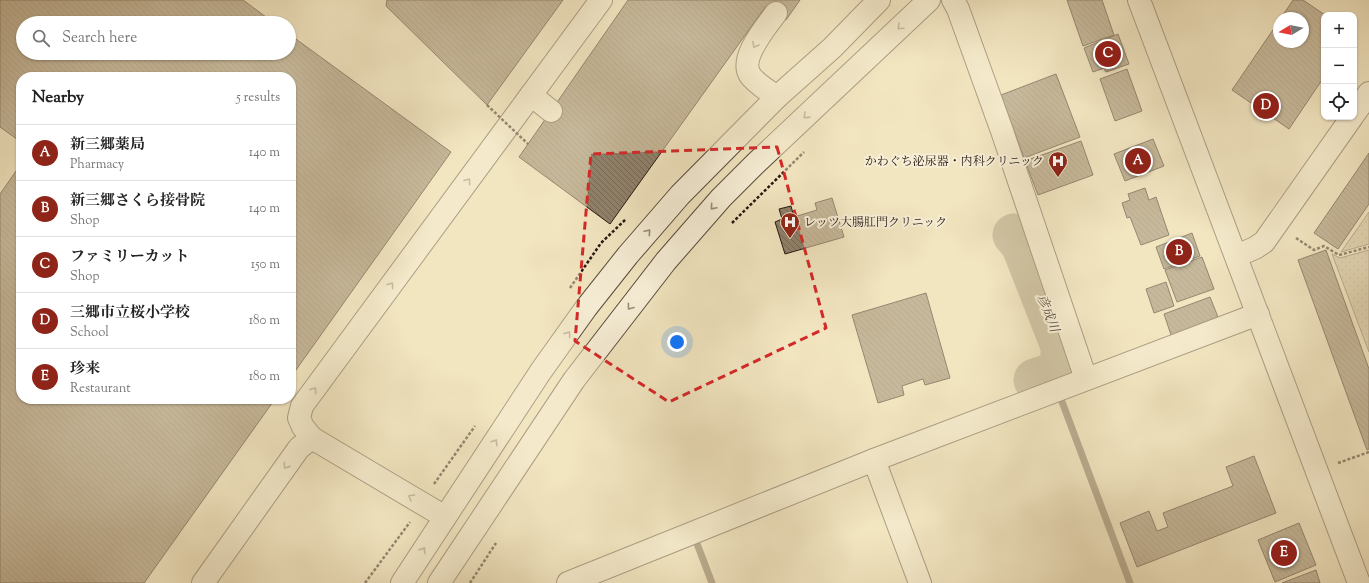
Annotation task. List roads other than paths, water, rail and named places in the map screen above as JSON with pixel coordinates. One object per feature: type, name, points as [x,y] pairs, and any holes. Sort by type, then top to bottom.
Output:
[{"type":"street","points":[[445,517],[312,438],[303,427],[299,418],[302,406],[601,0]]},
{"type":"street","points":[[402,583],[541,371],[610,278],[680,195],[777,97],[832,48],[879,0]]},
{"type":"street","points":[[439,583],[574,380],[666,261],[721,198],[755,164],[929,0]]},
{"type":"street","points":[[953,0],[958,9],[1002,131],[1086,379]]},
{"type":"street","points":[[1139,0],[1359,583]]},
{"type":"street","points":[[767,19],[747,58],[747,69],[751,76],[777,97]]},
{"type":"street","points":[[1357,110],[1369,93]]},
{"type":"street","points":[[531,95],[551,111]]},
{"type":"street","points":[[1236,256],[1256,248],[1264,242],[1350,120]]},
{"type":"street","points":[[568,583],[874,460],[1258,314]]},
{"type":"street","points":[[203,583],[299,448],[312,438]]},
{"type":"street","points":[[874,460],[920,583]]},
{"type":"waterway","name":"彦成川","points":[[1014,235],[1022,244],[1062,346],[1062,363],[1053,374],[1035,380]]},
{"type":"waterway","points":[[1052,375],[1130,583]]},
{"type":"waterway","points":[[696,541],[712,583]]},
{"type":"place","name":"ファミリーカット","points":[[1108,54]]},
{"type":"place","name":"三郷市立桜小学校","points":[[1266,106]]},
{"type":"place","name":"新三郷薬局","points":[[1138,161]]},
{"type":"place","name":"かわぐち泌尿器・内科クリニック","points":[[1058,178]]},
{"type":"place","name":"レッツ大腸肛門クリニック","points":[[790,239]]},
{"type":"place","name":"新三郷さくら接骨院","points":[[1179,252]]},
{"type":"place","name":"珍来","points":[[1284,553]]}]
